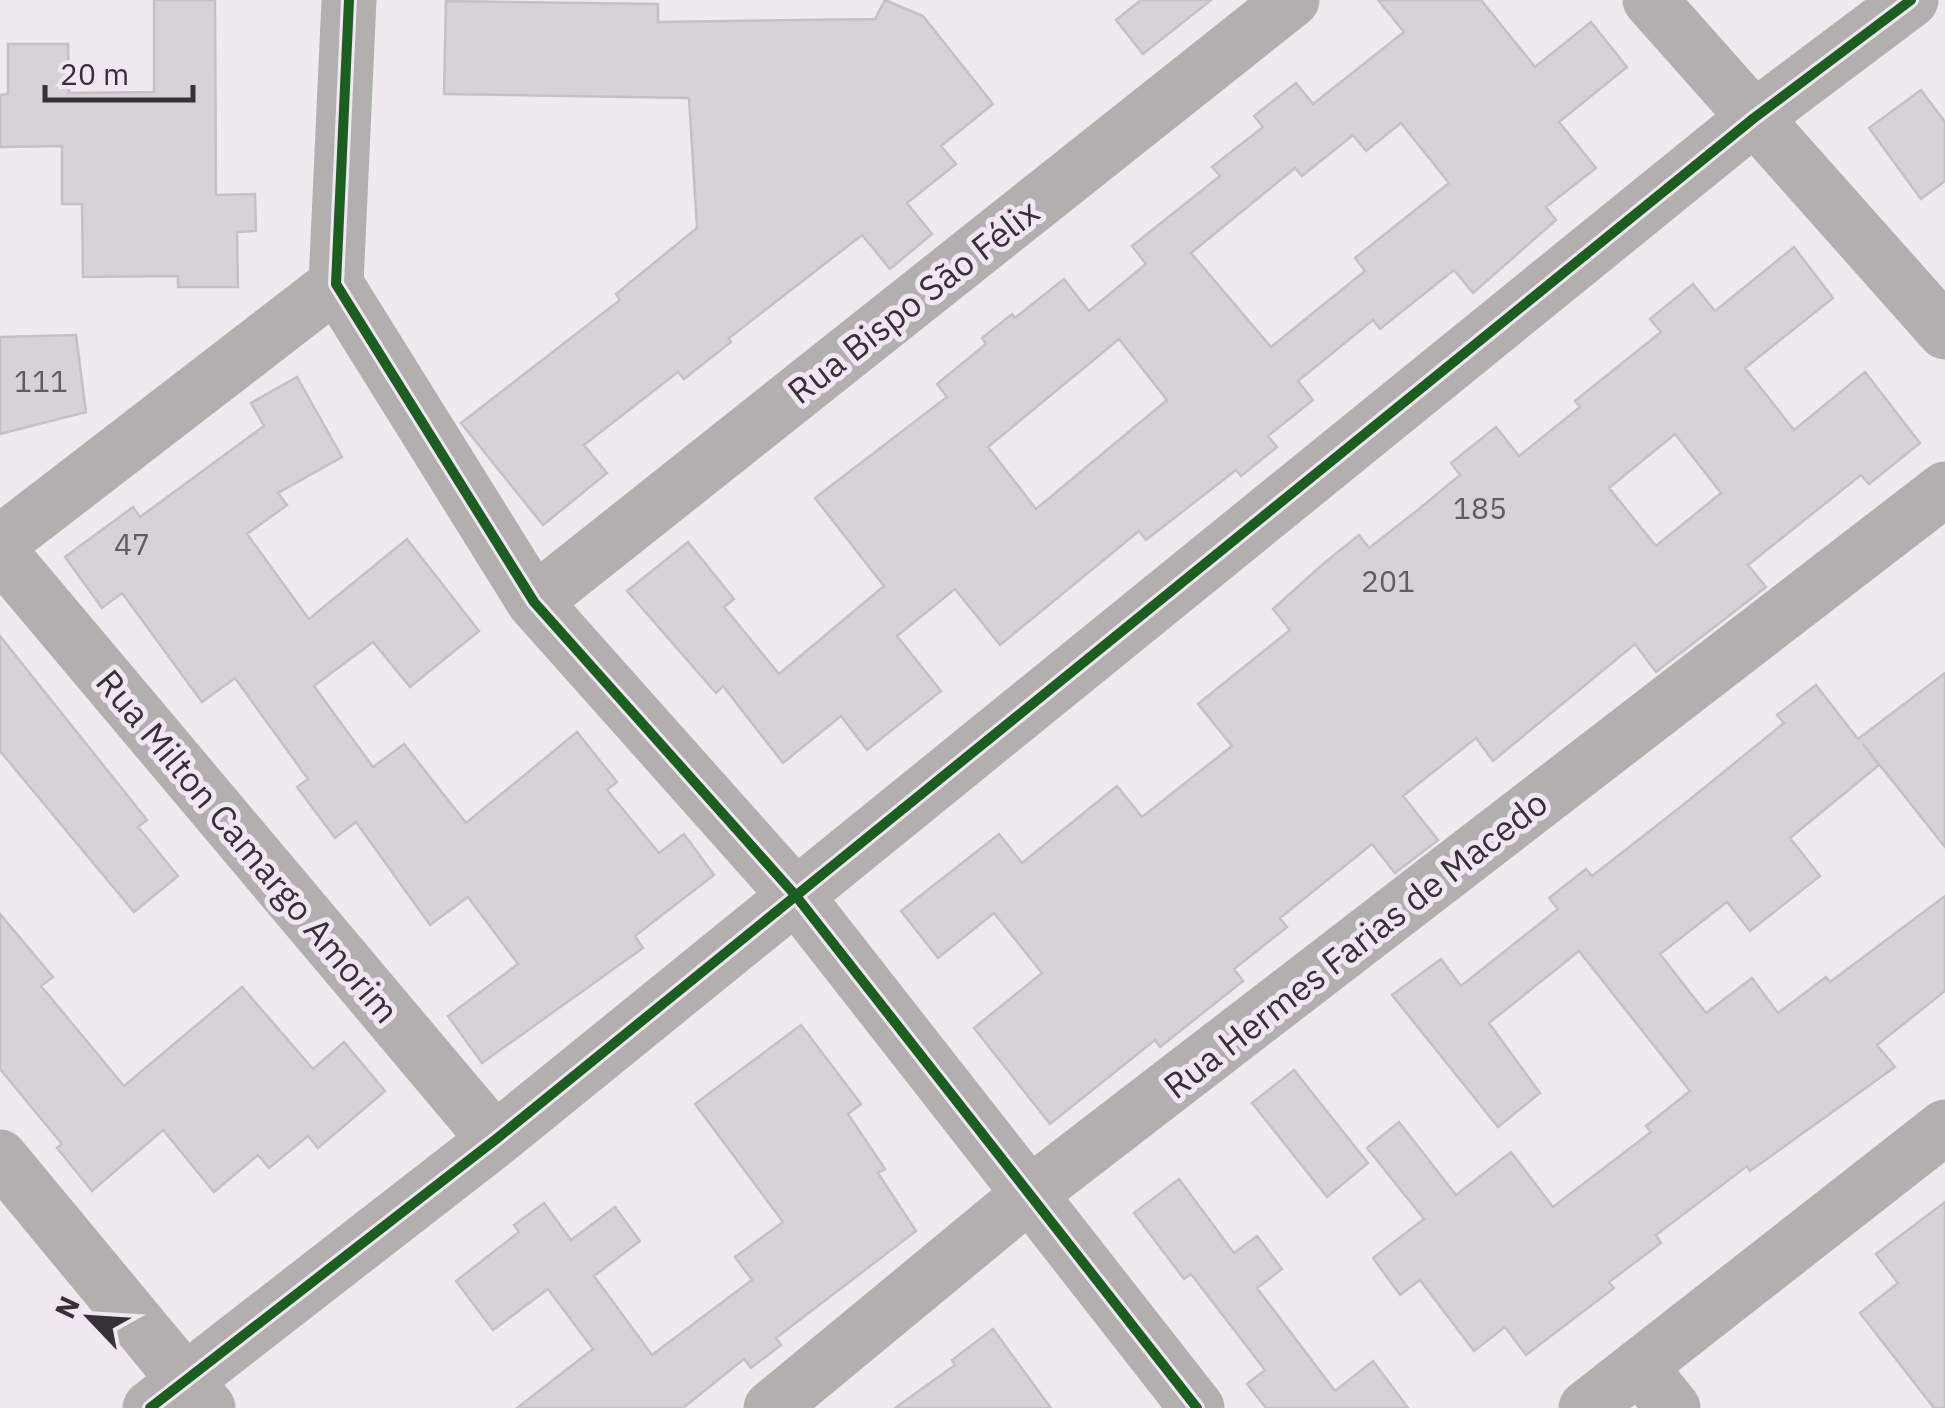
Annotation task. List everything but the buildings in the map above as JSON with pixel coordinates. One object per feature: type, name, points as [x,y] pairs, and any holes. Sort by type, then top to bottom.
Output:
[{"type":"street","points":[[349,0],[336,284],[534,602],[796,896],[1197,1408]]},
{"type":"street","name":"Rua Bispo São Félix","points":[[534,602],[1292,0]]},
{"type":"street","points":[[1650,0],[1945,332]]},
{"type":"street","points":[[0,1157],[181,1399],[1754,118],[1911,0]]},
{"type":"street","points":[[0,543],[336,284]]},
{"type":"street","name":"Rua Hermes Farias de Macedo","points":[[771,1408],[1031,1194],[1945,489]]},
{"type":"street","name":"Rua Milton Camargo Amorim","points":[[0,552],[495,1140]]},
{"type":"street","points":[[1586,1408],[1945,1127]]},
{"type":"street","points":[[1639,1366],[1673,1408]]},
{"type":"cycle path","points":[[349,0],[336,284],[534,602],[796,896],[1197,1408]]},
{"type":"cycle path","points":[[150,1408],[495,1140],[1754,118],[1911,0]]}]
